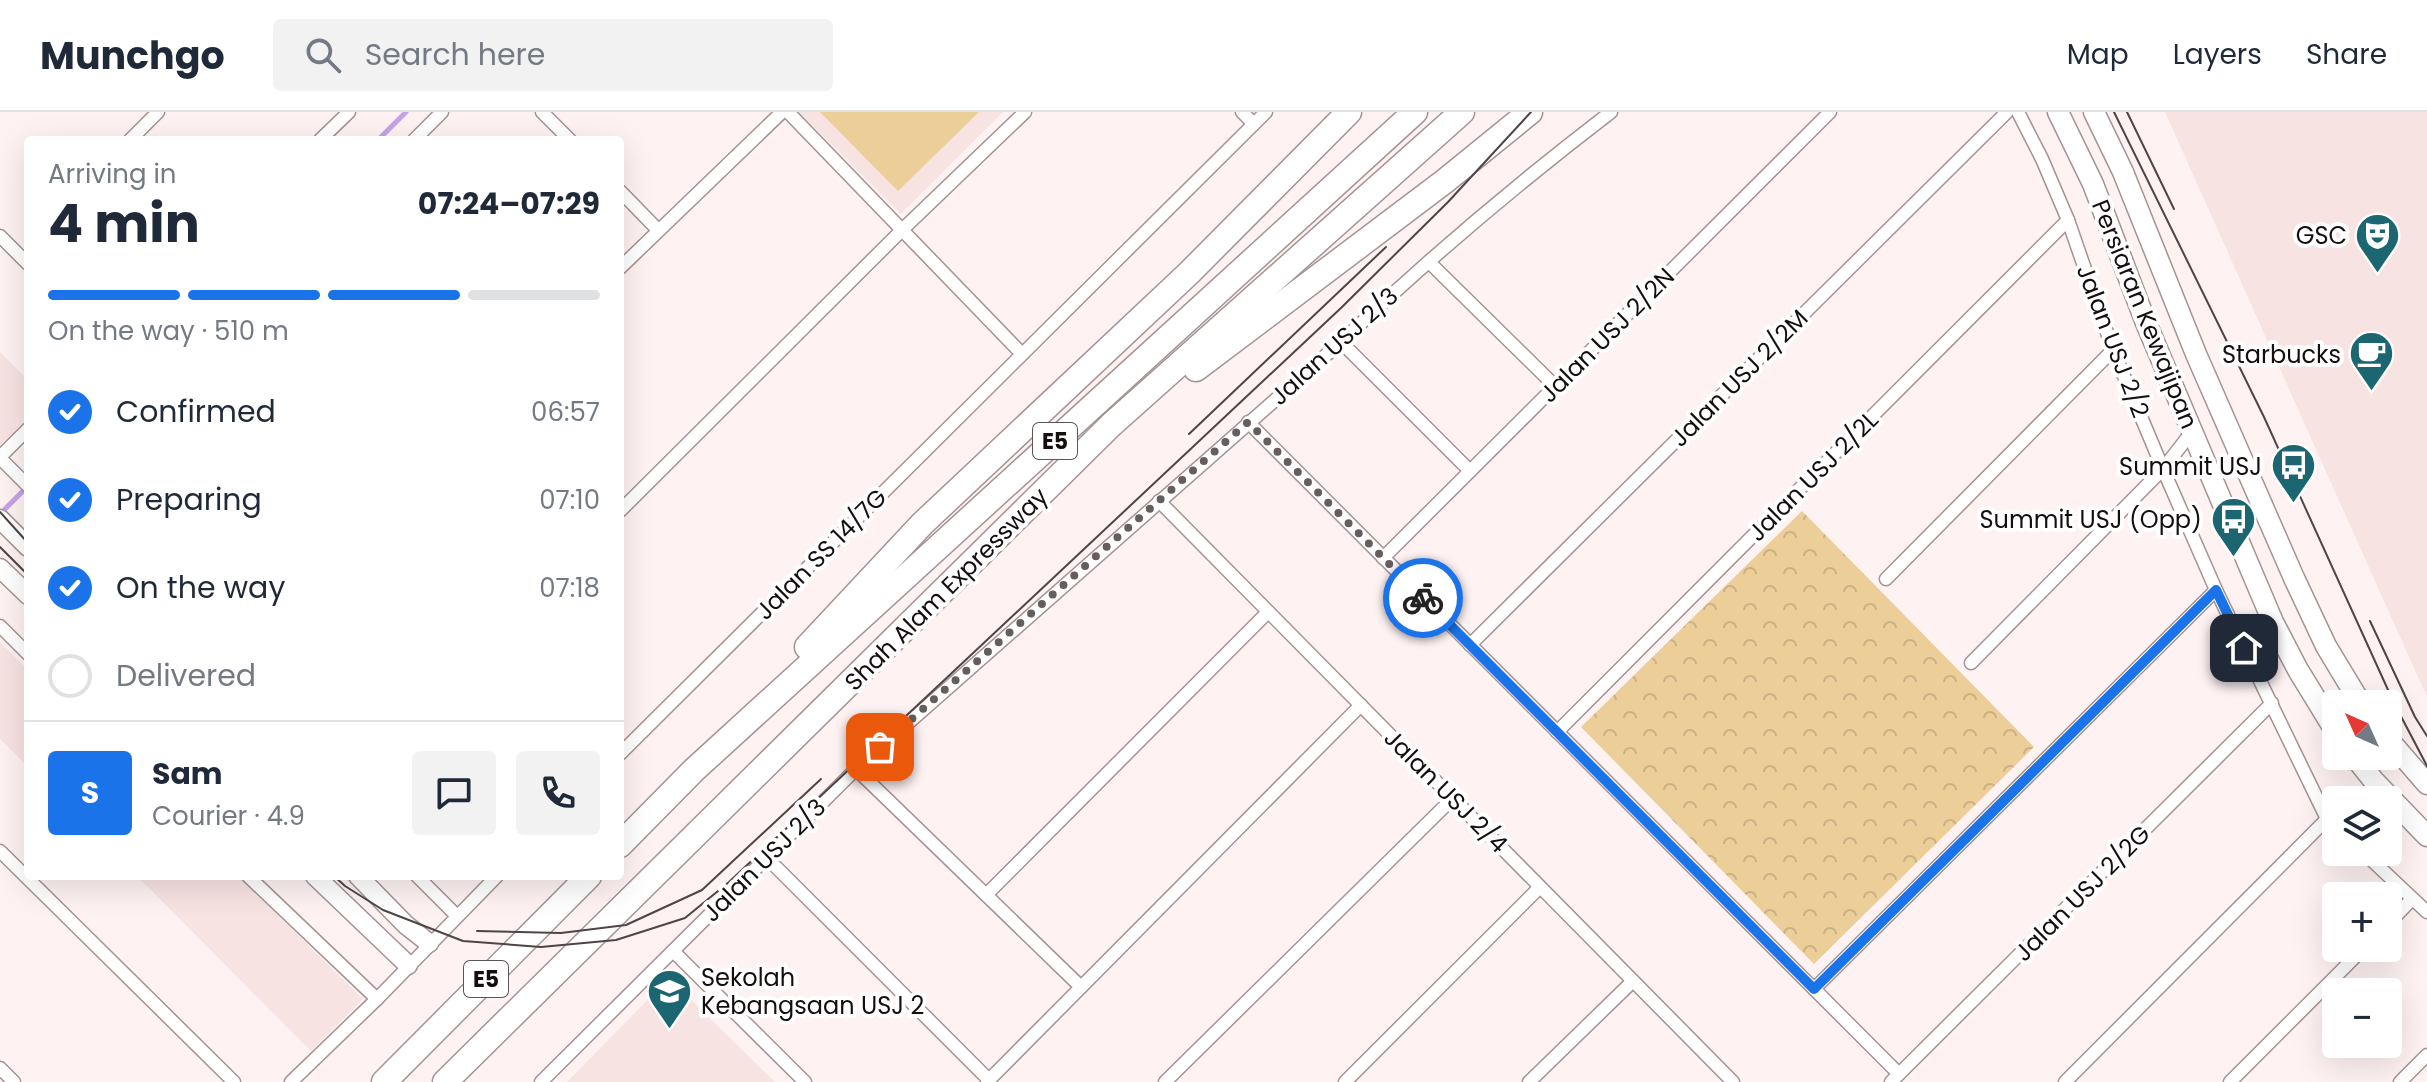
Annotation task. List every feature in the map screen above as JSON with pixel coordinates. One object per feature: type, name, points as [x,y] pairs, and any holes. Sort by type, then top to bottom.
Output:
[{"type":"highway","points":[[694,770],[922,524],[1189,273],[1349,112]]},
{"type":"highway","name":"Shah Alam Expressway","points":[[624,841],[694,770],[1415,112]]},
{"type":"highway","name":"Shah Alam Expressway","points":[[445,1082],[1111,425],[1462,112]]},
{"type":"highway","points":[[1111,425],[1198,367],[1445,181],[1530,112]]},
{"type":"highway","name":"E5","points":[[384,1082],[585,880]]},
{"type":"main road","name":"Persiaran Kewajipan","points":[[2058,112],[2093,184],[2191,433],[2273,622],[2322,709]]},
{"type":"main road","name":"Persiaran Kewajipan","points":[[2094,112],[2123,172],[2196,354],[2294,578],[2326,646],[2353,690]]},
{"type":"main road","points":[[1,520],[24,536]]},
{"type":"main road","points":[[0,568],[24,591]]},
{"type":"main road","points":[[2402,755],[2427,784]]},
{"type":"main road","points":[[2365,770],[2427,836]]},
{"type":"main road","points":[[319,880],[408,965]]},
{"type":"main road","points":[[362,880],[406,925],[429,943]]},
{"type":"main road","points":[[386,944],[396,945],[404,941],[409,935],[406,925]]},
{"type":"street","points":[[134,136],[158,112]]},
{"type":"street","points":[[324,136],[349,112]]},
{"type":"street","points":[[418,136],[442,112]]},
{"type":"street","points":[[542,112],[566,136]]},
{"type":"street","points":[[624,264],[785,112],[903,229],[1022,354]]},
{"type":"street","points":[[624,507],[1025,112]]},
{"type":"street","points":[[1242,112],[1254,124]]},
{"type":"street","name":"Jalan SS 14/7G","points":[[624,750],[1266,112]]},
{"type":"street","name":"Jalan USJ 2/3","points":[[541,1082],[856,769],[1429,262],[1553,156],[1611,112]]},
{"type":"street","name":"Jalan USJ 2/2N","points":[[1383,558],[1830,112]]},
{"type":"street","name":"Jalan USJ 2/2M","points":[[1470,645],[2007,112]]},
{"type":"street","name":"Jalan USJ 2/2","points":[[2018,112],[2068,220],[2113,350],[2216,590],[2322,803]]},
{"type":"street","points":[[624,195],[658,230]]},
{"type":"street","name":"Jalan USJ 2/2L","points":[[1557,732],[2068,220]]},
{"type":"street","points":[[0,236],[24,260]]},
{"type":"street","points":[[17,253],[24,246]]},
{"type":"street","points":[[1429,262],[1555,386]]},
{"type":"street","points":[[1341,342],[1470,471]]},
{"type":"street","points":[[1886,579],[2113,350]]},
{"type":"street","points":[[1248,422],[1814,989],[1895,1078]]},
{"type":"street","points":[[24,433],[0,458],[24,483]]},
{"type":"street","points":[[1971,663],[2163,469],[2191,433]]},
{"type":"street","name":"Jalan USJ 2/4","points":[[1159,501],[1733,1082]]},
{"type":"street","points":[[1814,989],[2216,590]]},
{"type":"street","points":[[986,895],[1268,612]]},
{"type":"street","points":[[0,626],[24,650]]},
{"type":"street","name":"Jalan USJ 2/2G","points":[[1895,1078],[2272,703]]},
{"type":"street","points":[[767,858],[988,1081],[1361,705]]},
{"type":"street","points":[[856,769],[1081,987]]},
{"type":"street","points":[[1165,1082],[1453,798]]},
{"type":"street","points":[[2065,1082],[2322,833]]},
{"type":"street","points":[[0,851],[24,875]]},
{"type":"street","points":[[2378,866],[2427,912]]},
{"type":"street","points":[[29,880],[234,1082]]},
{"type":"street","points":[[252,880],[377,999]]},
{"type":"street","points":[[421,880],[457,916]]},
{"type":"street","points":[[291,1082],[493,880]]},
{"type":"street","points":[[1345,1082],[1540,887]]},
{"type":"street","points":[[2402,909],[2412,899]]},
{"type":"street","points":[[673,951],[805,1082]]},
{"type":"street","points":[[2230,1082],[2350,962]]},
{"type":"street","points":[[1531,1082],[1633,981]]},
{"type":"street","points":[[2400,1082],[2427,1055]]},
{"type":"street","points":[[0,1068],[14,1082]]},
{"type":"shaded area","points":[[799,112],[1003,112],[901,214]]},
{"type":"shaded area","points":[[2165,112],[2427,112],[2427,696],[2422,686]]},
{"type":"shaded area","points":[[0,352],[24,376],[24,425],[0,449]]},
{"type":"shaded area","points":[[0,642],[24,666],[24,763],[0,739]]},
{"type":"shaded area","points":[[141,880],[242,880],[363,999],[311,1051]]},
{"type":"shaded area","name":"Sekolah Kebangsaan USJ 2","points":[[669,978],[775,1082],[567,1082]]},
{"type":"green space","points":[[820,112],[979,112],[898,191]]},
{"type":"green space","points":[[1802,511],[2034,747],[1814,964],[1581,727]]},
{"type":"waterway","points":[[382,136],[406,112]]},
{"type":"waterway","points":[[1,513],[24,490]]},
{"type":"tram line","points":[[338,880],[383,910],[463,941],[541,947],[616,940],[685,918],[729,882],[1341,308],[1448,202],[1531,112]]},
{"type":"tram line","points":[[2114,112],[2264,417],[2394,703],[2427,766]]},
{"type":"tram line","points":[[2127,112],[2174,209]]},
{"type":"tram line","points":[[1189,434],[1386,247]]},
{"type":"tram line","points":[[0,512],[24,539]]},
{"type":"tram line","points":[[0,547],[24,571]]},
{"type":"tram line","points":[[2370,621],[2427,736]]},
{"type":"tram line","points":[[477,931],[561,933],[626,925],[702,890],[821,779]]},
{"type":"way so far","points":[[880,747],[1248,422],[1423,598]]},
{"type":"place","name":"GSC","points":[[2378,274]]},
{"type":"place","name":"Starbucks","points":[[2372,393]]},
{"type":"place","name":"Summit USJ","points":[[2293,505]]},
{"type":"place","name":"Summit USJ (Opp)","points":[[2233,558]]},
{"type":"place","name":"Sekolah Kebangsaan USJ 2","points":[[670,1030]]},
{"type":"route","points":[[1423,598],[1814,989],[2216,590],[2244,648]]}]
